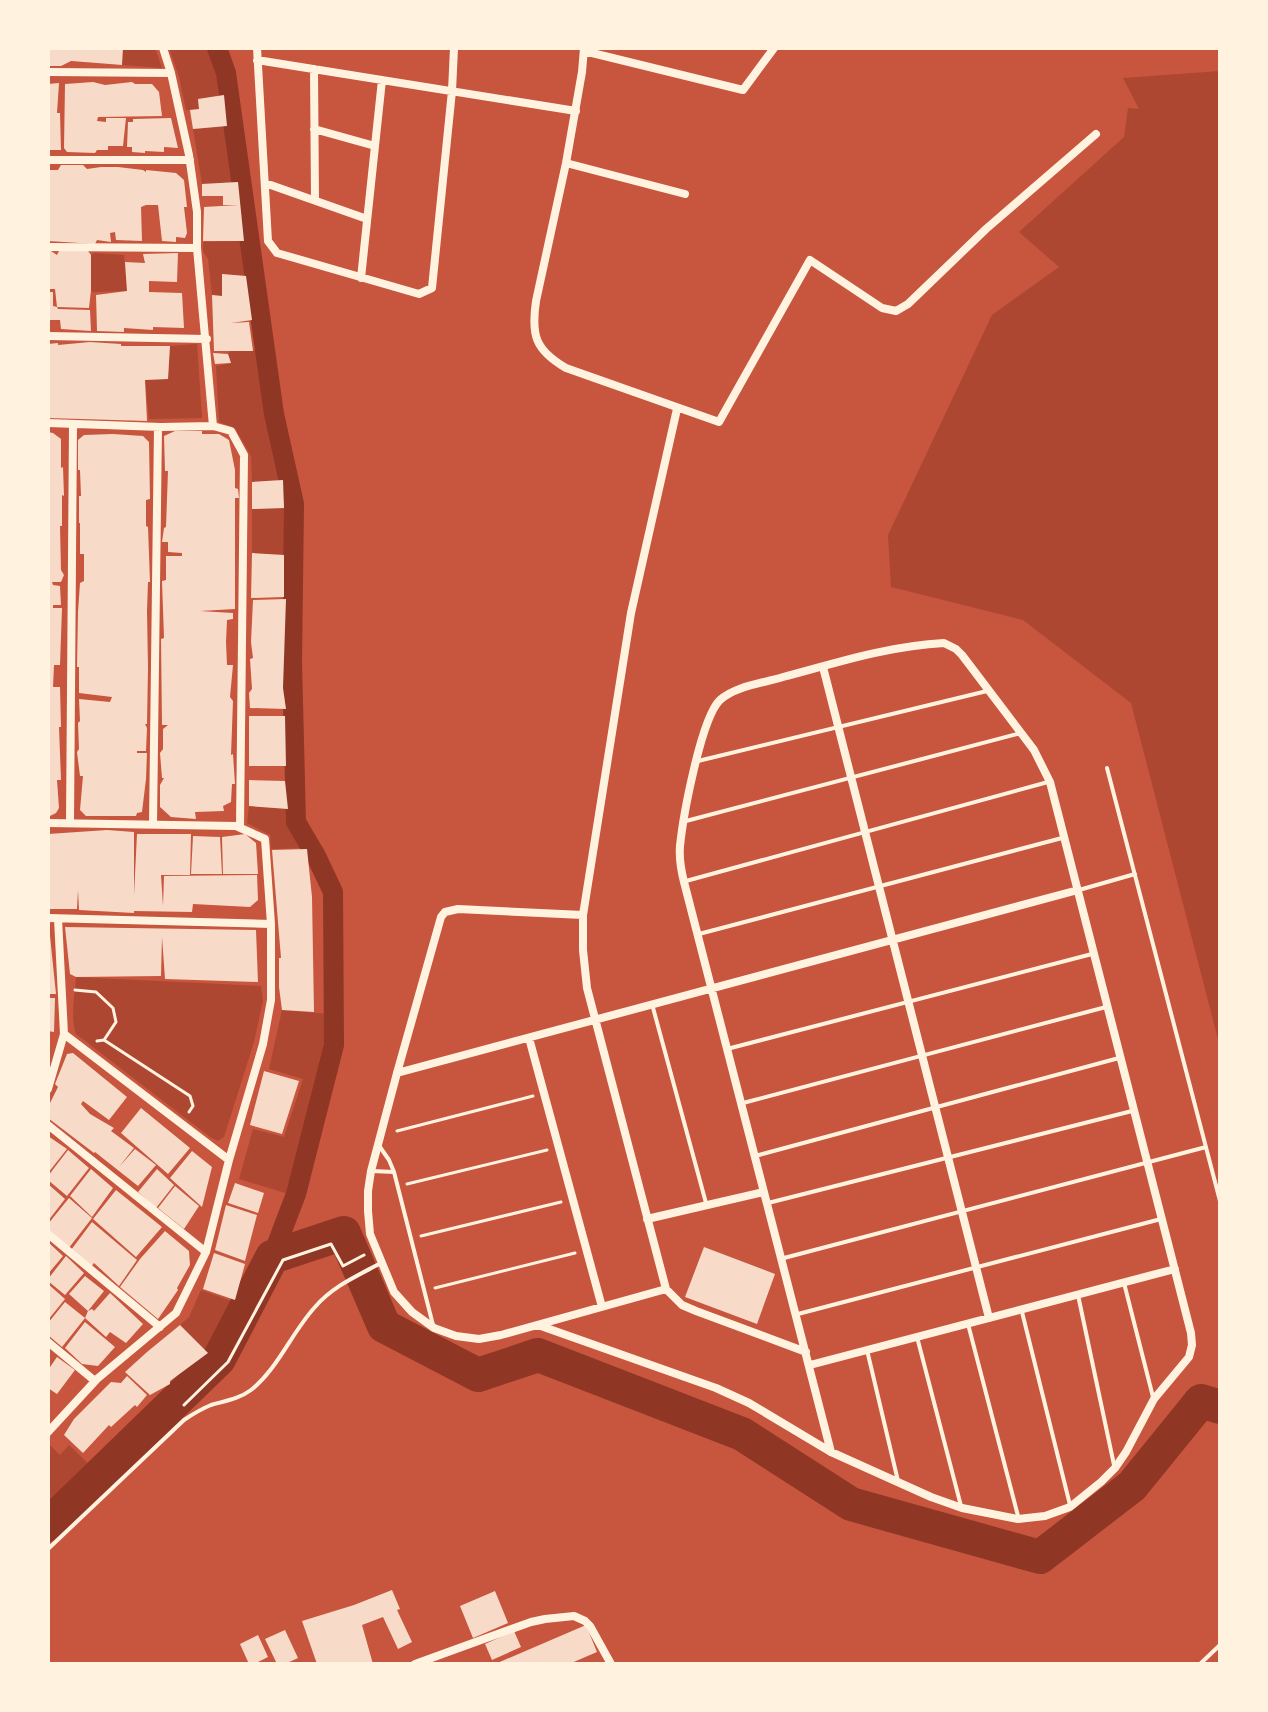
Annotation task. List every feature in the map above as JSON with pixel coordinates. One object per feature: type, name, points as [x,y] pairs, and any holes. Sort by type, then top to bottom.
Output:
[{"type":"street","points":[[163,48],[190,160],[197,212],[197,248],[213,426]]},
{"type":"street","points":[[257,48],[268,241],[277,253],[419,294],[432,288],[454,48]]},
{"type":"street","points":[[774,48],[743,90],[584,50],[576,111],[533,319],[541,350],[552,360],[566,368],[719,422],[810,260],[882,308],[896,311],[908,304],[986,229],[1096,134]]},
{"type":"street","points":[[257,60],[576,111]]},
{"type":"street","points":[[314,69],[315,200]]},
{"type":"street","points":[[48,72],[171,73]]},
{"type":"street","points":[[361,278],[382,80]]},
{"type":"street","points":[[314,129],[375,146]]},
{"type":"street","points":[[48,160],[190,160]]},
{"type":"street","points":[[566,163],[685,194]]},
{"type":"street","points":[[265,183],[367,219]]},
{"type":"street","points":[[48,247],[197,248]]},
{"type":"street","points":[[48,336],[207,339]]},
{"type":"street","points":[[677,409],[631,613],[583,915],[587,988],[666,1289],[682,1305],[806,1352]]},
{"type":"street","points":[[48,423],[213,426],[231,431],[244,455],[240,827]]},
{"type":"street","points":[[70,823],[73,425]]},
{"type":"street","points":[[153,824],[158,427]]},
{"type":"street","points":[[538,1325],[716,1388],[831,1452],[898,1483],[962,1508],[1018,1519],[1045,1516],[1070,1507],[1101,1482],[1126,1452],[1154,1399],[1189,1357],[1191,1333],[1050,782],[1034,750],[962,655],[944,643],[898,647],[742,689],[721,698],[708,719],[696,761],[679,848],[680,865],[697,934],[831,1452]]},
{"type":"street","points":[[823,667],[989,1318]]},
{"type":"street","points":[[48,823],[240,827],[265,839],[271,924],[271,1000],[263,1044],[206,1252],[176,1313],[95,1381],[48,1432]]},
{"type":"street","points":[[397,1073],[1078,890]]},
{"type":"street","points":[[583,915],[458,909],[445,912],[438,925],[371,1171],[368,1191],[370,1234],[394,1292],[412,1312],[434,1328],[456,1336],[479,1339],[501,1335],[666,1289]]},
{"type":"street","points":[[48,1089],[64,1034],[53,918],[271,924]]},
{"type":"street","points":[[64,1034],[229,1160]]},
{"type":"street","points":[[529,1038],[602,1307]]},
{"type":"street","points":[[48,1125],[206,1252]]},
{"type":"street","points":[[647,1219],[764,1192]]},
{"type":"street","points":[[48,1234],[160,1327]]},
{"type":"street","points":[[810,1365],[1175,1269]]},
{"type":"street","points":[[48,1342],[95,1381]]},
{"type":"street","points":[[415,1664],[531,1622],[574,1616],[590,1626],[611,1664]]},
{"type":"lane","points":[[696,761],[987,691]]},
{"type":"lane","points":[[684,822],[1021,733]]},
{"type":"lane","points":[[1107,768],[1220,1201]]},
{"type":"lane","points":[[684,882],[1050,782]]},
{"type":"lane","points":[[697,934],[1064,838]]},
{"type":"lane","points":[[1078,890],[1135,874]]},
{"type":"lane","points":[[727,1049],[1094,953]]},
{"type":"lane","points":[[652,1004],[706,1206]]},
{"type":"lane","points":[[741,1104],[1108,1007]]},
{"type":"lane","points":[[755,1156],[1121,1058]]},
{"type":"lane","points":[[767,1203],[1134,1110]]},
{"type":"lane","points":[[379,1140],[394,1172],[434,1328]]},
{"type":"lane","points":[[781,1259],[1206,1147]]},
{"type":"lane","points":[[371,1171],[394,1172]]},
{"type":"lane","points":[[795,1314],[1162,1218]]},
{"type":"lane","points":[[48,1549],[184,1420],[196,1411],[249,1392],[263,1379],[325,1296],[381,1263]]},
{"type":"lane","points":[[1124,1283],[1154,1399]]},
{"type":"lane","points":[[1078,1295],[1115,1468]]},
{"type":"lane","points":[[1022,1310],[1070,1507]]},
{"type":"lane","points":[[968,1324],[1018,1519]]},
{"type":"lane","points":[[917,1337],[962,1508]]},
{"type":"lane","points":[[867,1350],[898,1483]]},
{"type":"lane","points":[[1200,1664],[1220,1645]]},
{"type":"path","points":[[75,990],[96,992],[113,1008],[116,1022],[104,1040],[190,1096],[193,1106],[188,1114]]},
{"type":"path","points":[[379,1140],[544,1093]]},
{"type":"path","points":[[398,1186],[559,1148]]},
{"type":"path","points":[[411,1238],[573,1199]]},
{"type":"path","points":[[183,1406],[228,1362],[283,1260],[331,1244],[343,1266],[367,1253]]},
{"type":"path","points":[[424,1291],[587,1250]]},
{"type":"shaded area","points":[[72,48],[155,48],[162,68],[71,61]]},
{"type":"shaded area","points":[[169,48],[219,48],[226,93],[198,99],[199,109],[186,110]]},
{"type":"shaded area","points":[[1220,71],[1220,1047],[1131,703],[1023,620],[891,587],[888,535],[992,315],[1059,267],[1019,232],[1124,137],[1128,108],[1139,109],[1123,78]]},
{"type":"shaded area","points":[[227,126],[238,182],[202,184],[193,129]]},
{"type":"shaded area","points":[[244,241],[246,276],[222,274],[222,296],[212,295],[203,242]]},
{"type":"shaded area","points":[[91,255],[124,255],[127,291],[91,290]]},
{"type":"shaded area","points":[[197,344],[202,418],[149,419],[145,380],[168,379],[170,346]]},
{"type":"shaded area","points":[[261,350],[283,480],[252,482],[251,456],[235,428],[219,422],[216,366],[231,363],[230,351]]},
{"type":"shaded area","points":[[284,508],[284,555],[252,553],[252,509]]},
{"type":"shaded area","points":[[249,806],[293,809],[294,823],[308,848],[271,849],[270,835],[247,823]]},
{"type":"shaded area","points":[[76,977],[261,986],[263,1001],[254,1042],[224,1137],[218,1141],[210,1137],[76,1034],[73,1013]]},
{"type":"shaded area","points":[[282,1010],[330,1014],[330,1046],[292,1195],[239,1179],[253,1129],[284,1137],[303,1079],[269,1069]]},
{"type":"shaded area","points":[[201,1290],[237,1303],[229,1332],[211,1356],[180,1325],[189,1317]]},
{"type":"shaded area","points":[[50,1445],[60,1455],[69,1445],[98,1473],[48,1521],[48,1447]]},
{"type":"building","points":[[48,48],[123,48],[122,65],[71,61],[61,66],[48,66]]},
{"type":"building","points":[[93,82],[105,85],[132,82],[152,84],[159,92],[162,116],[98,117],[97,121],[106,122],[106,118],[126,118],[123,146],[108,146],[108,150],[97,150],[95,153],[67,152],[64,148],[65,84]]},
{"type":"building","points":[[59,83],[57,113],[60,113],[61,150],[48,150],[48,84]]},
{"type":"building","points":[[224,95],[227,126],[193,129],[190,110],[199,109],[198,99]]},
{"type":"building","points":[[171,118],[178,148],[164,147],[164,152],[145,153],[132,152],[132,147],[127,147],[128,122],[133,122],[133,119]]},
{"type":"building","points":[[61,165],[176,173],[184,180],[187,207],[184,207],[185,238],[176,237],[176,242],[162,241],[158,205],[146,205],[141,207],[142,241],[116,240],[115,232],[110,233],[111,242],[48,241],[48,170],[58,170]]},
{"type":"building","points":[[238,182],[244,241],[203,241],[204,207],[238,205],[223,205],[223,196],[202,196],[202,184]]},
{"type":"building","points":[[48,249],[57,255],[59,251],[88,251],[91,255],[89,308],[57,307],[55,289],[48,289]]},
{"type":"building","points":[[178,253],[177,282],[149,281],[149,292],[182,293],[184,328],[97,331],[96,295],[127,291],[125,262],[145,263],[143,254]]},
{"type":"building","points":[[222,274],[246,276],[252,320],[231,323],[249,322],[253,351],[214,351],[212,295],[222,296]]},
{"type":"building","points":[[48,292],[53,292],[53,306],[90,310],[91,331],[61,329],[60,320],[48,320]]},
{"type":"building","points":[[90,342],[121,346],[170,346],[168,379],[145,380],[147,421],[48,418],[48,344]]},
{"type":"building","points":[[213,353],[228,354],[231,363],[215,364]]},
{"type":"building","points":[[175,431],[202,431],[202,434],[219,434],[229,440],[239,498],[235,498],[235,609],[200,611],[233,613],[233,619],[227,620],[226,642],[227,665],[233,665],[230,697],[233,701],[231,755],[235,784],[232,784],[231,802],[223,806],[224,811],[195,812],[196,819],[171,817],[160,807],[160,785],[164,778],[160,753],[163,749],[163,729],[168,725],[162,725],[162,581],[166,580],[166,556],[182,556],[182,553],[168,552],[168,542],[162,542],[166,527],[168,471],[165,471],[164,436]]},
{"type":"building","points":[[48,432],[61,439],[64,496],[60,526],[61,570],[64,575],[61,582],[52,582],[60,586],[61,605],[53,605],[53,608],[62,608],[60,665],[54,665],[53,687],[60,687],[61,780],[57,780],[59,808],[48,817]]},
{"type":"building","points":[[84,435],[143,436],[149,442],[150,499],[146,500],[150,582],[147,611],[147,728],[146,751],[137,751],[147,753],[146,779],[142,812],[136,816],[86,816],[80,810],[83,776],[80,776],[77,752],[79,699],[110,702],[112,697],[79,693],[78,612],[80,583],[84,581],[84,554],[80,554],[78,440]]},
{"type":"building","points":[[283,480],[284,508],[252,509],[252,482]]},
{"type":"building","points":[[252,553],[284,555],[284,597],[251,598]]},
{"type":"building","points":[[286,599],[283,688],[286,709],[250,708],[253,600]]},
{"type":"building","points":[[249,716],[285,716],[286,766],[249,766]]},
{"type":"building","points":[[249,780],[285,781],[288,809],[249,806]]},
{"type":"building","points":[[107,830],[134,832],[134,895],[137,834],[191,834],[190,875],[161,875],[163,906],[164,876],[257,875],[258,900],[250,907],[193,904],[192,912],[79,910],[78,890],[77,909],[48,909],[48,834]]},
{"type":"building","points":[[245,834],[256,843],[258,874],[223,874],[222,837]]},
{"type":"building","points":[[193,836],[220,837],[222,874],[191,874]]},
{"type":"building","points":[[307,849],[312,897],[314,1012],[282,1010],[272,850]]},
{"type":"building","points":[[65,927],[256,930],[258,982],[165,979],[162,937],[161,976],[76,977],[70,974]]},
{"type":"building","points":[[50,936],[56,994],[48,994]]},
{"type":"building","points":[[48,998],[55,998],[54,1032],[48,1031]]},
{"type":"building","points":[[73,1053],[127,1097],[109,1120],[83,1101],[81,1104],[90,1114],[114,1128],[111,1131],[134,1148],[119,1167],[135,1149],[156,1165],[138,1186],[48,1118],[48,1107],[58,1087],[55,1084],[67,1054]]},
{"type":"building","points":[[264,1071],[299,1081],[282,1134],[250,1125]]},
{"type":"building","points":[[141,1108],[190,1148],[168,1174],[121,1133]]},
{"type":"building","points":[[48,1136],[67,1149],[48,1173]]},
{"type":"building","points":[[68,1150],[89,1168],[67,1196],[48,1180],[48,1176]]},
{"type":"building","points":[[192,1151],[212,1167],[202,1207],[170,1178]]},
{"type":"building","points":[[91,1169],[113,1188],[92,1217],[70,1196]]},
{"type":"building","points":[[157,1169],[174,1185],[156,1208],[138,1192]]},
{"type":"building","points":[[235,1183],[264,1193],[258,1213],[228,1203]]},
{"type":"building","points":[[48,1184],[65,1199],[48,1221]]},
{"type":"building","points":[[175,1186],[199,1206],[184,1229],[158,1208]]},
{"type":"building","points":[[116,1190],[162,1227],[136,1257],[93,1219]]},
{"type":"building","points":[[69,1198],[92,1218],[68,1249],[48,1231],[48,1224]]},
{"type":"building","points":[[226,1205],[257,1215],[245,1261],[215,1250]]},
{"type":"building","points":[[92,1222],[137,1260],[119,1286],[94,1263],[91,1267],[71,1250]]},
{"type":"building","points":[[165,1231],[189,1251],[190,1265],[178,1290],[158,1319],[120,1287]]},
{"type":"building","points":[[48,1242],[63,1256],[48,1274]]},
{"type":"building","points":[[704,1247],[775,1274],[757,1324],[685,1297]]},
{"type":"building","points":[[214,1253],[245,1264],[235,1300],[203,1289]]},
{"type":"building","points":[[66,1256],[84,1273],[65,1295],[48,1279]]},
{"type":"building","points":[[85,1276],[104,1291],[88,1311],[69,1294]]},
{"type":"building","points":[[48,1284],[65,1299],[48,1320]]},
{"type":"building","points":[[110,1293],[143,1324],[126,1343],[110,1332],[106,1337],[85,1318],[88,1311],[94,1311]]},
{"type":"building","points":[[65,1302],[85,1318],[62,1347],[48,1335],[48,1323]]},
{"type":"building","points":[[85,1322],[115,1347],[98,1366],[82,1364],[65,1348]]},
{"type":"building","points":[[180,1325],[208,1353],[170,1384],[150,1395],[125,1372]]},
{"type":"building","points":[[57,1357],[75,1370],[57,1394],[48,1388],[48,1370]]},
{"type":"building","points":[[127,1376],[147,1395],[137,1407],[135,1405],[111,1427],[109,1425],[83,1453],[64,1435],[74,1419],[111,1382],[121,1383]]},
{"type":"building","points":[[392,1590],[400,1609],[397,1610],[412,1642],[398,1649],[383,1617],[362,1625],[373,1664],[317,1664],[302,1621]]},
{"type":"building","points":[[495,1591],[508,1623],[473,1638],[460,1606]]},
{"type":"building","points":[[586,1625],[597,1652],[569,1664],[495,1664]]},
{"type":"building","points":[[285,1630],[298,1658],[277,1664],[265,1639]]},
{"type":"building","points":[[514,1631],[521,1647],[492,1660],[485,1644]]},
{"type":"building","points":[[258,1635],[268,1657],[249,1664],[240,1644]]},
{"type":"waterway","points":[[217,48],[226,73],[274,414],[294,504],[292,662],[296,822],[333,892],[334,1045],[296,1194],[272,1257]]},
{"type":"waterway","points":[[48,1525],[219,1359],[272,1257],[344,1233],[384,1326],[478,1375],[538,1355],[742,1434],[851,1504],[1040,1557],[1132,1486],[1201,1401],[1220,1407]]}]
